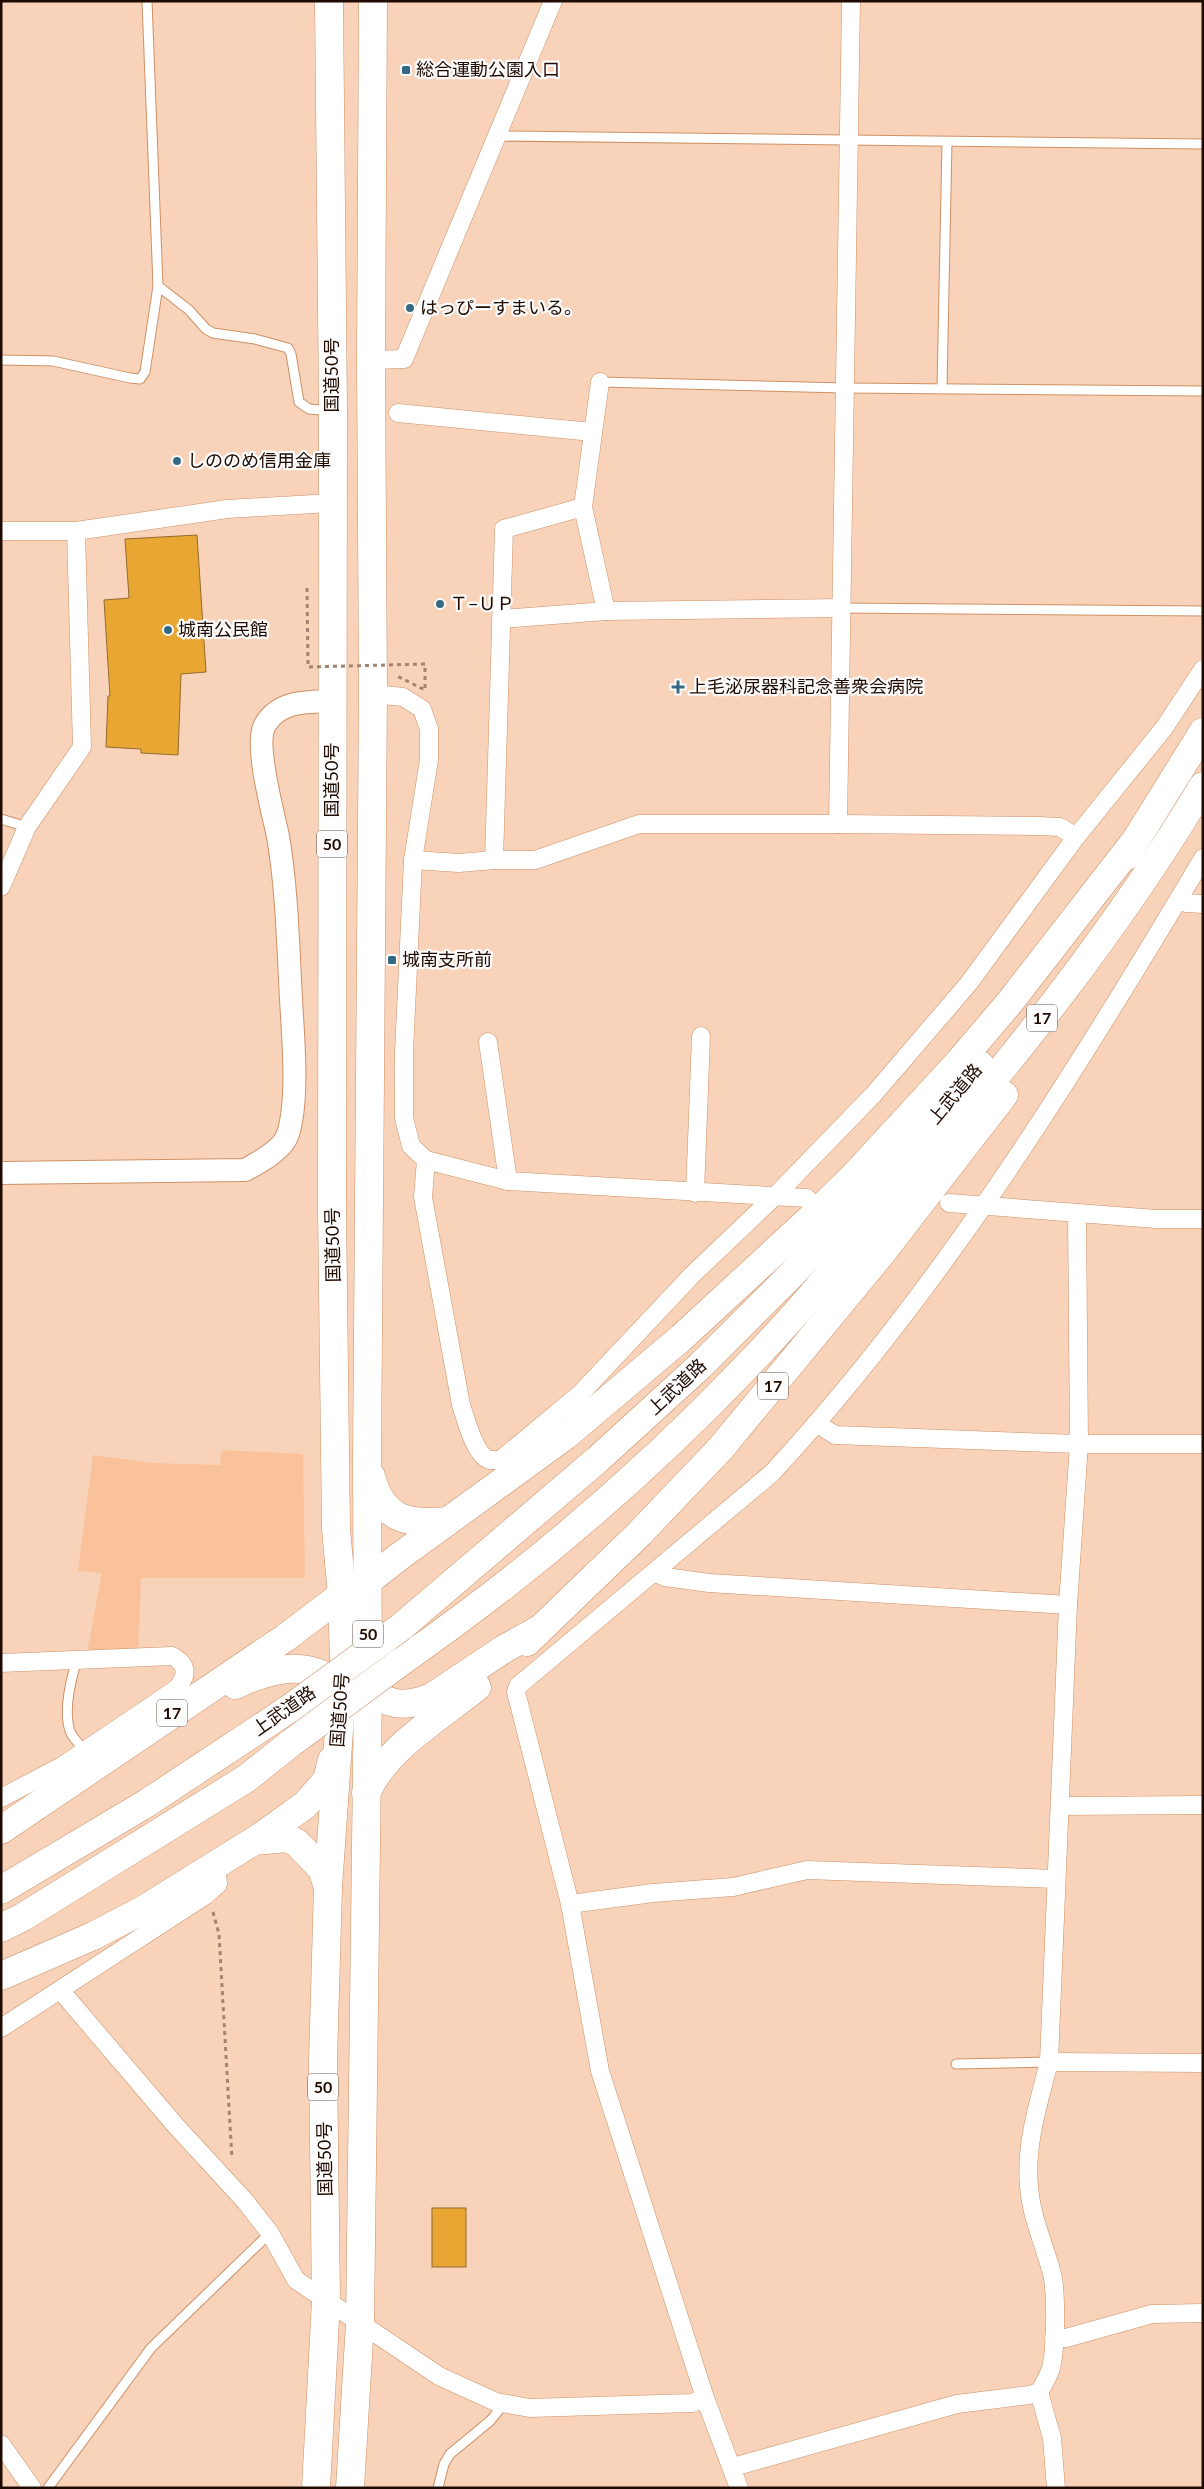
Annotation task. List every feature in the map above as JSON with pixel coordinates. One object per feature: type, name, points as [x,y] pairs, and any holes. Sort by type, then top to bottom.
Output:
[{"type":"highway","name":"国道50号","points":[[329,1],[333,411],[331,503],[332,1208],[335,1510],[342,1595],[344,1659]]},
{"type":"highway","name":"国道50号","points":[[316,2488],[326,2301],[323,2061],[328,1887],[338,1737],[355,1687],[368,1581],[367,1460],[373,694],[371,360],[373,1]]},
{"type":"highway","name":"上武道路","points":[[1,1890],[147,1802],[289,1709],[401,1627],[650,1412],[793,1273],[864,1197],[972,1075],[1073,943],[1203,732]]},
{"type":"highway","name":"上武道路","points":[[1,1928],[23,1917],[247,1778],[291,1743],[492,1595],[588,1518],[664,1449],[749,1365],[812,1295],[966,1114],[1115,921],[1203,786]]},
{"type":"highway","name":"17","points":[[368,1581],[564,1436],[682,1338],[854,1176],[959,1062],[1004,1009],[1135,842]]},
{"type":"highway","name":"17","points":[[366,1793],[373,1778],[396,1752],[504,1664],[685,1489],[759,1404],[881,1254],[1027,1065],[1050,1032],[1115,921]]},
{"type":"highway","points":[[367,1460],[376,1494],[386,1508],[396,1516],[415,1522],[448,1521]]},
{"type":"highway","points":[[344,1659],[354,1613],[368,1581]]},
{"type":"highway","name":"17","points":[[1,1830],[92,1757],[173,1712],[285,1638],[342,1595]]},
{"type":"highway","name":"17","points":[[344,1659],[355,1687],[396,1705],[421,1702],[432,1698],[504,1649],[540,1629]]},
{"type":"highway","points":[[173,1712],[186,1713],[240,1683],[284,1668],[317,1674],[355,1687]]},
{"type":"highway","name":"国道50号","points":[[350,2488],[360,2323],[366,1793],[366,1718],[355,1687]]},
{"type":"highway","points":[[1,1976],[93,1936],[143,1910],[212,1868],[305,1806],[327,1780],[338,1737]]},
{"type":"highway","points":[[254,1841],[287,1838],[297,1843],[322,1869],[328,1887]]},
{"type":"street","points":[[371,360],[404,359],[553,1]]},
{"type":"street","points":[[838,824],[851,1]]},
{"type":"street","points":[[600,382],[582,507],[606,611]]},
{"type":"street","points":[[398,413],[592,432]]},
{"type":"street","points":[[1,531],[76,531],[227,509],[331,503]]},
{"type":"street","points":[[494,860],[504,529],[582,507]]},
{"type":"street","points":[[1,887],[26,827],[82,747],[76,531]]},
{"type":"street","points":[[501,619],[606,611],[841,608]]},
{"type":"street","points":[[426,1160],[423,1197],[461,1404],[472,1436],[481,1454],[485,1459],[493,1461],[504,1457],[581,1393],[692,1275],[775,1196],[873,1095],[969,983],[1076,837],[1164,728],[1203,669]]},
{"type":"street","points":[[373,694],[403,697],[422,710],[429,729],[429,760],[413,860],[404,1052],[404,1118],[411,1146],[426,1160],[508,1181],[807,1198]]},
{"type":"street","points":[[1,1173],[245,1170],[267,1159],[287,1136],[292,1109],[293,1044],[284,874],[264,763],[261,735],[265,724],[278,710],[295,702],[332,701]]},
{"type":"street","points":[[413,860],[459,862],[535,860],[639,824],[1039,826],[1060,827],[1076,837]]},
{"type":"street","points":[[740,2488],[705,2398],[600,2071],[570,1904],[516,1692],[518,1686],[772,1473],[816,1423],[925,1287],[982,1207],[1081,1057],[1203,858]]},
{"type":"street","points":[[1179,898],[1186,903],[1203,904]]},
{"type":"street","points":[[695,1193],[701,1036]]},
{"type":"street","points":[[488,1042],[508,1181]]},
{"type":"street","points":[[949,1204],[1156,1219],[1203,1219]]},
{"type":"street","points":[[1056,2488],[1052,2438],[1039,2392],[1051,2367],[1054,2338],[1052,2271],[1035,2222],[1029,2185],[1033,2128],[1049,2062],[1068,1605],[1078,1444],[1077,1213]]},
{"type":"street","points":[[816,1423],[835,1435],[1078,1444],[1203,1444]]},
{"type":"street","points":[[655,1573],[665,1577],[708,1583],[1068,1605]]},
{"type":"street","points":[[1,1663],[172,1656],[180,1660],[185,1671],[183,1682],[176,1689],[92,1757],[62,1766],[1,1798]]},
{"type":"street","points":[[1061,1806],[1203,1806]]},
{"type":"street","points":[[1,2028],[61,1991],[206,1895],[218,1884],[217,1874],[212,1868]]},
{"type":"street","points":[[570,1904],[653,1893],[733,1887],[807,1870],[1056,1879]]},
{"type":"street","points":[[61,1991],[176,2126],[245,2201],[270,2233],[296,2280],[439,2376],[472,2393],[504,2404],[530,2408],[692,2403],[705,2398]]},
{"type":"street","points":[[1049,2062],[1203,2063]]},
{"type":"street","points":[[1054,2338],[1066,2338],[1152,2314],[1203,2313]]},
{"type":"street","points":[[733,2467],[957,2404],[1029,2395],[1039,2392]]},
{"type":"street","points":[[1,2444],[32,2488]]},
{"type":"lane","points":[[1,360],[53,361],[130,378],[140,378],[146,372],[158,286],[147,1]]},
{"type":"lane","points":[[497,136],[1203,144]]},
{"type":"lane","points":[[942,388],[948,142]]},
{"type":"lane","points":[[158,286],[189,310],[206,329],[213,333],[255,339],[288,348],[291,354],[299,402],[309,410],[333,411]]},
{"type":"lane","points":[[600,382],[845,388],[1203,391]]},
{"type":"lane","points":[[841,608],[1203,611]]},
{"type":"lane","points":[[1,819],[26,827]]},
{"type":"lane","points":[[77,1659],[68,1713],[68,1725],[73,1738],[92,1757]]},
{"type":"lane","points":[[956,2064],[1049,2062]]},
{"type":"lane","points":[[48,2488],[151,2348],[270,2233]]},
{"type":"lane","points":[[438,2488],[444,2464],[450,2454],[490,2422],[504,2404]]},
{"type":"path","points":[[307,588],[308,667],[425,664],[425,690],[396,675]]},
{"type":"path","points":[[219,1934],[232,2159],[227,2182]]},
{"type":"shaded area","points":[[222,1450],[303,1454],[305,1578],[141,1578],[138,1651],[87,1652],[102,1573],[78,1571],[93,1455],[152,1463],[220,1465]]},
{"type":"building","points":[[197,535],[206,672],[181,674],[178,755],[141,753],[141,749],[106,747],[108,696],[110,696],[104,600],[129,598],[125,539]]},
{"type":"building","points":[[432,2208],[466,2208],[466,2267],[432,2267]]},
{"type":"place","name":"総合運動公園入口","points":[[406,70]]},
{"type":"place","name":"はっぴーすまいる。","points":[[410,308]]},
{"type":"place","name":"しののめ信用金庫","points":[[177,461]]},
{"type":"place","name":"Ｔ−ＵＰ","points":[[440,604]]},
{"type":"place","name":"城南公民館","points":[[168,630]]},
{"type":"place","name":"上毛泌尿器科記念善衆会病院","points":[[678,687]]},
{"type":"place","name":"城南支所前","points":[[392,960]]}]
